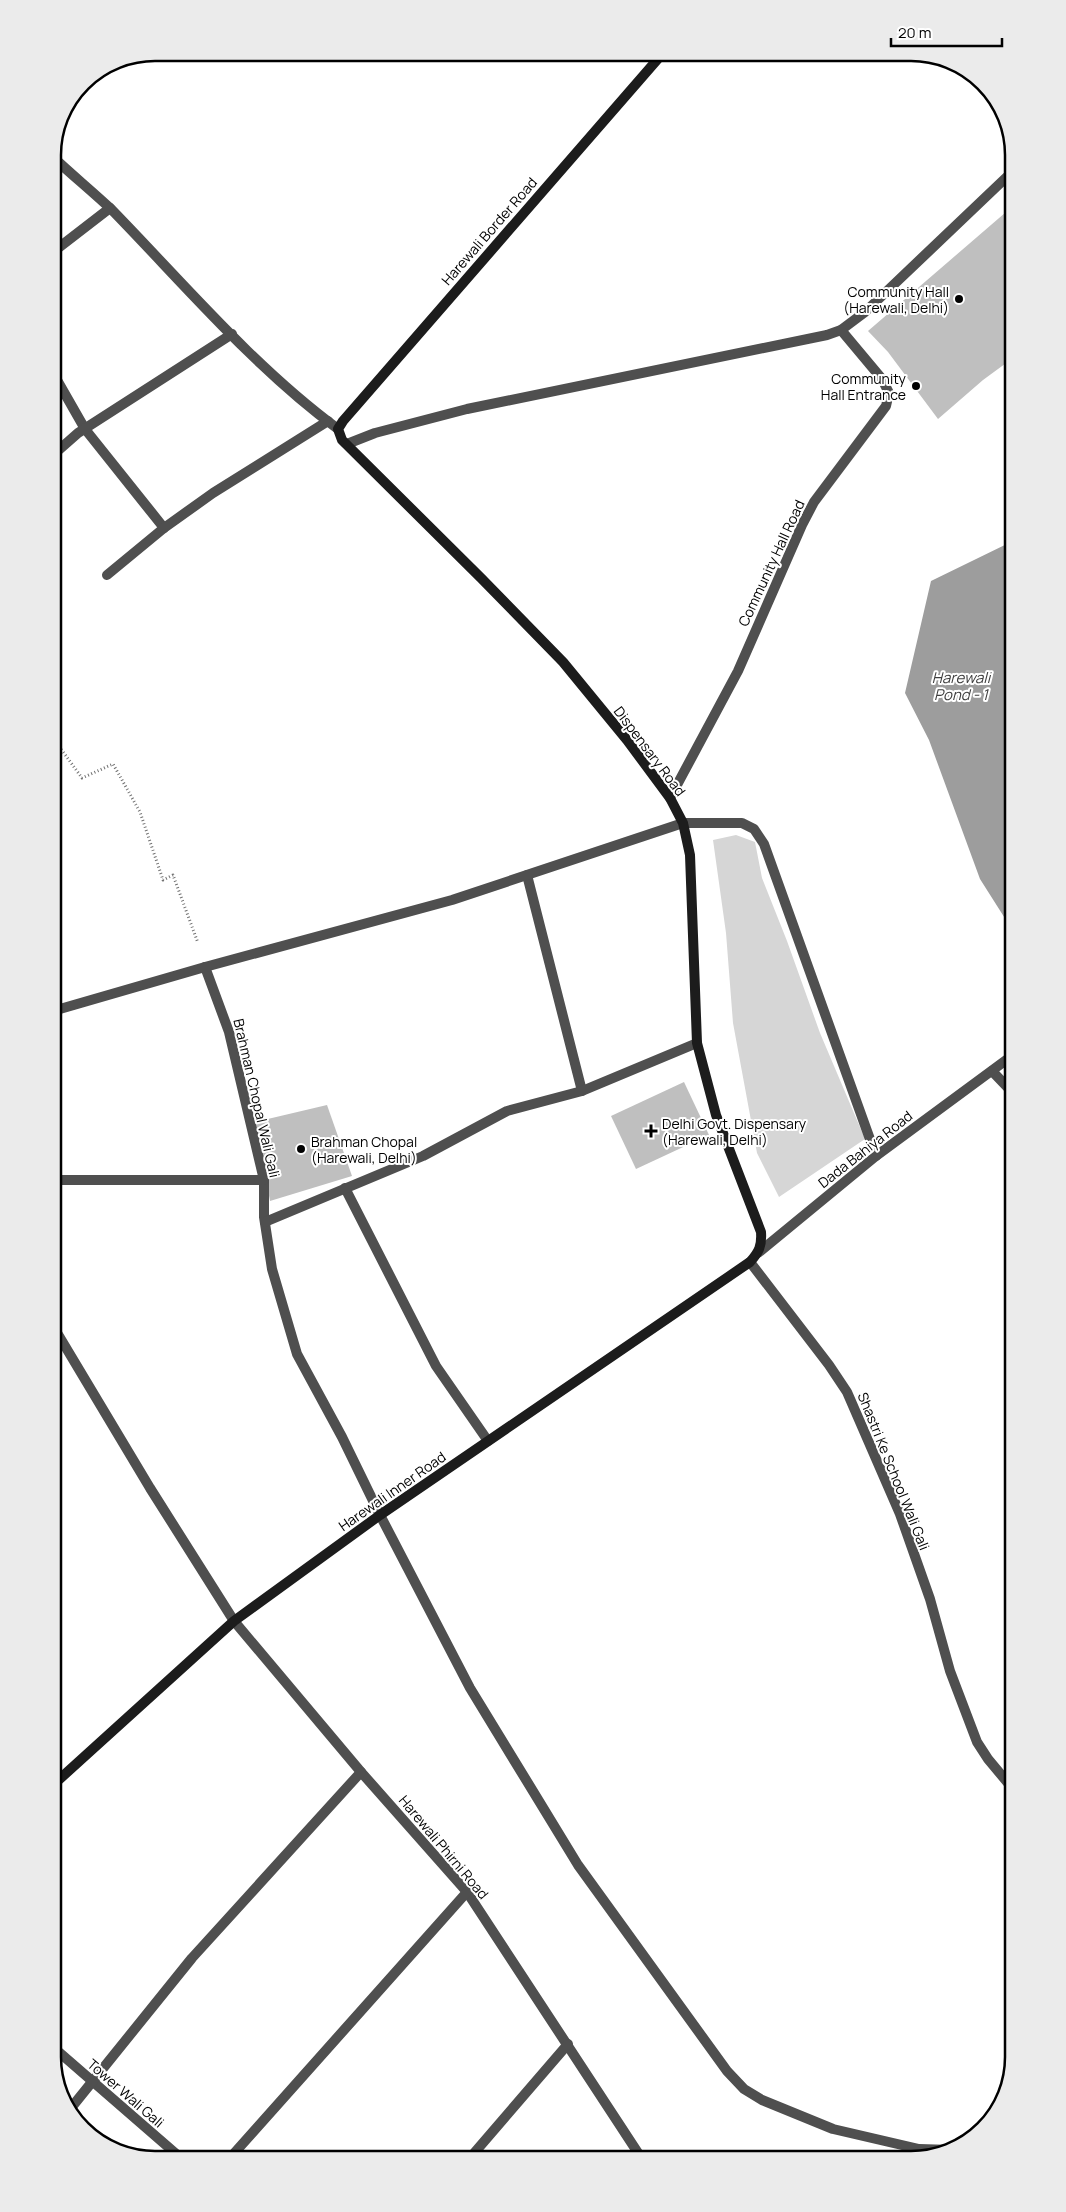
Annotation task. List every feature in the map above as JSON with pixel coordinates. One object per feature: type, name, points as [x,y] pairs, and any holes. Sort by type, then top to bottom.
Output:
[{"type":"street","name":"Harewali Border Road","points":[[338,429],[656,61]]},
{"type":"street","points":[[61,164],[110,208],[232,334],[307,406],[338,429]]},
{"type":"street","points":[[347,444],[374,433],[467,409],[827,335],[841,330],[865,312],[1005,180]]},
{"type":"street","points":[[61,246],[110,208]]},
{"type":"street","name":"Community Hall Road","points":[[670,798],[738,670],[814,502],[886,406],[889,393],[882,378],[841,330]]},
{"type":"street","points":[[61,448],[85,429],[232,334]]},
{"type":"street","points":[[61,387],[85,429],[164,528]]},
{"type":"street","points":[[107,575],[164,528],[213,493],[328,422]]},
{"type":"street","name":"Dispensary Road","points":[[338,429],[342,440],[563,662],[627,740],[670,798],[683,823],[690,855],[697,1043],[716,1115],[761,1232],[760,1248]]},
{"type":"street","points":[[61,1009],[205,967],[452,900],[683,823],[742,823],[754,829],[764,844],[876,1156]]},
{"type":"street","points":[[527,875],[582,1091]]},
{"type":"street","name":"Brahman Chopal Wali Gali","points":[[205,967],[229,1032],[264,1180],[265,1222],[272,1269],[297,1354],[342,1437],[380,1515],[470,1688],[578,1865],[727,2071],[744,2089],[762,2100],[833,2129],[919,2148],[930,2149]]},
{"type":"street","points":[[265,1222],[423,1156],[507,1111],[582,1091],[697,1043]]},
{"type":"street","name":"Dada Bahiya Road","points":[[760,1248],[876,1156],[1005,1062]]},
{"type":"street","points":[[992,1071],[1005,1084]]},
{"type":"street","points":[[61,1180],[264,1180]]},
{"type":"street","points":[[345,1188],[436,1366],[488,1441]]},
{"type":"street","name":"Harewali Inner Road","points":[[61,1777],[234,1621],[380,1515],[750,1262],[760,1248]]},
{"type":"street","name":"Shastri Ke School Wali Gali","points":[[750,1262],[829,1365],[847,1392],[900,1514],[930,1600],[950,1671],[977,1742],[988,1759],[1005,1779]]},
{"type":"street","name":"Harewali Phirni Road","points":[[61,1339],[150,1488],[234,1621],[361,1772],[467,1892],[637,2151]]},
{"type":"street","points":[[74,2104],[192,1958],[361,1772]]},
{"type":"street","points":[[236,2151],[467,1892]]},
{"type":"street","points":[[476,2151],[568,2044]]},
{"type":"street","name":"Tower Wali Gali","points":[[61,2054],[173,2151]]},
{"type":"path","points":[[61,749],[82,778],[113,764],[140,812],[163,880],[173,875],[205,967]]},
{"type":"shaded area","points":[[736,835],[755,842],[762,878],[820,1033],[865,1139],[779,1197],[757,1153],[733,1023],[726,933],[713,840]]},
{"type":"water","name":"Harewali Pond - 1","points":[[1005,545],[1005,918],[980,879],[929,740],[905,693],[931,581]]},
{"type":"building","name":"Community Hall (Harewali, Delhi)","points":[[1005,213],[1005,364],[983,380],[938,419],[888,352],[868,331]]},
{"type":"building","points":[[684,1082],[709,1135],[636,1169],[611,1116]]},
{"type":"building","name":"Brahman Chopal (Harewali, Delhi)","points":[[327,1105],[352,1176],[270,1201],[255,1122]]},
{"type":"place","name":"Community Hall (Harewali, Delhi)","points":[[959,299]]},
{"type":"place","name":"Community Hall Entrance","points":[[916,386]]},
{"type":"place","name":"Delhi Govt. Dispensary (Harewali, Delhi)","points":[[651,1131]]},
{"type":"place","name":"Brahman Chopal (Harewali, Delhi)","points":[[301,1149]]}]
